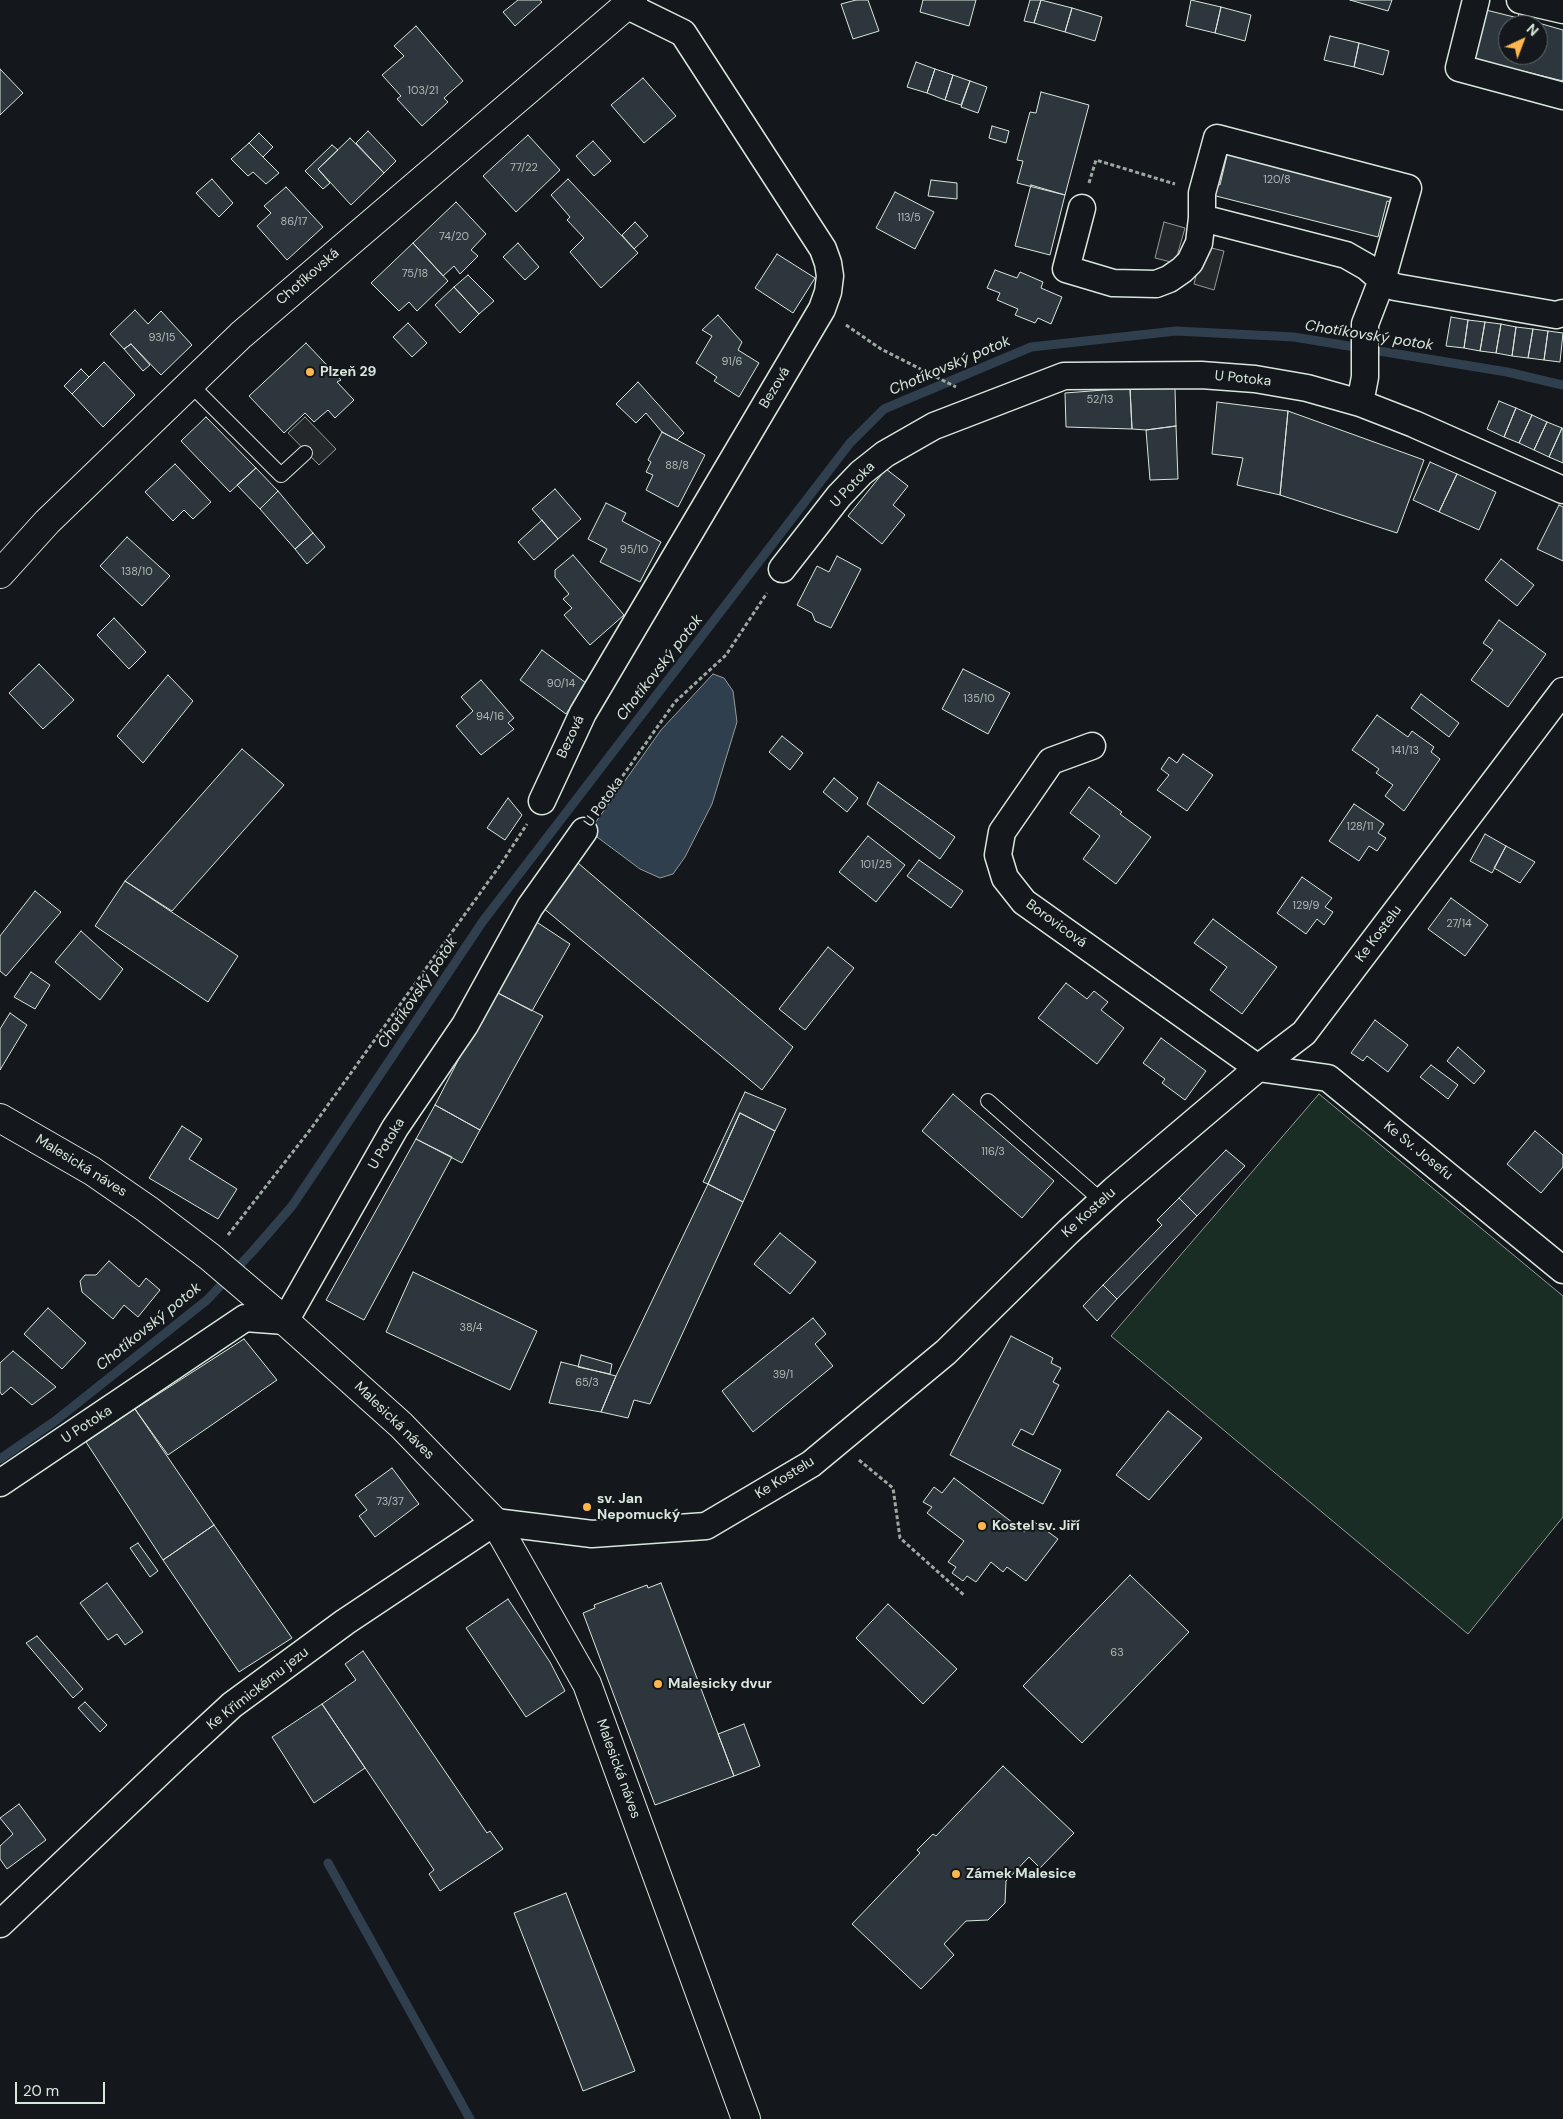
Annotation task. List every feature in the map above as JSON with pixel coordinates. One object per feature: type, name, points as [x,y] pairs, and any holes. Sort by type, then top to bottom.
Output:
[{"type":"street","points":[[1476,0],[1459,68],[1563,96]]},
{"type":"street","points":[[1520,0],[1563,10]]},
{"type":"street","name":"Bezová","points":[[542,800],[583,713],[822,309],[828,292],[830,276],[828,263],[818,240],[683,34],[627,2]]},
{"type":"street","name":"Chotíkovská","points":[[0,574],[47,522],[241,335],[627,2]]},
{"type":"street","points":[[1082,208],[1066,269],[1120,284],[1156,284],[1169,279],[1182,270],[1190,262],[1199,242],[1202,218],[1202,193],[1217,138],[1408,188],[1382,280],[1365,324],[1366,377],[1360,403]]},
{"type":"street","points":[[1202,218],[1346,255],[1367,266],[1382,280],[1395,287],[1556,315],[1563,313]]},
{"type":"street","name":"U Potoka","points":[[782,569],[839,496],[861,473],[884,454],[934,426],[1064,376],[1200,375],[1255,379],[1307,388],[1360,403],[1414,424],[1563,490]]},
{"type":"street","name":"Ke Kostelu","points":[[495,1522],[592,1534],[706,1526],[811,1464],[946,1352],[1102,1201],[1258,1068],[1304,1033],[1563,691]]},
{"type":"street","name":"Borovicová","points":[[1092,746],[1051,761],[1002,832],[998,855],[1005,878],[1024,902],[1258,1068]]},
{"type":"street","name":"U Potoka","points":[[0,1483],[245,1318],[285,1321],[395,1128],[465,1025],[530,907],[584,831]]},
{"type":"street","name":"Ke Sv. Josefu","points":[[1258,1068],[1328,1078],[1558,1257]]},
{"type":"street","name":"Malesická náves","points":[[0,1118],[92,1170],[214,1260],[401,1425],[495,1522],[587,1684],[746,2119]]},
{"type":"street","name":"Ke Křimickému jezu","points":[[0,1924],[232,1705],[346,1622],[495,1522]]},
{"type":"lane","points":[[190,384],[281,475],[305,453]]},
{"type":"lane","points":[[988,1101],[1102,1201]]},
{"type":"path","points":[[1082,208],[1096,160],[1202,193]]},
{"type":"path","points":[[822,309],[881,349],[958,388]]},
{"type":"path","name":"U Potoka","points":[[584,831],[675,702],[726,655],[782,569]]},
{"type":"path","points":[[214,1260],[501,864],[542,800]]},
{"type":"path","points":[[837,1442],[893,1488],[900,1538],[965,1596]]},
{"type":"green space","points":[[1319,1094],[1563,1296],[1563,1517],[1468,1634],[1111,1336]]},
{"type":"shaded area","points":[[1164,222],[1185,228],[1175,263],[1155,258]]},
{"type":"shaded area","points":[[1203,246],[1224,251],[1214,290],[1194,284]]},
{"type":"shaded area","points":[[305,417],[336,449],[319,465],[288,433]]},
{"type":"water","points":[[713,674],[724,678],[733,691],[737,722],[712,804],[685,857],[673,874],[660,878],[640,869],[593,834],[595,823],[661,730]]},
{"type":"building","points":[[518,0],[540,0],[542,2],[515,26],[503,12]]},
{"type":"building","points":[[856,0],[868,0],[879,31],[853,39],[841,4]]},
{"type":"building","points":[[923,0],[976,0],[969,26],[920,12]]},
{"type":"building","points":[[1030,0],[1041,0],[1034,23],[1024,21]]},
{"type":"building","points":[[1041,0],[1072,8],[1065,32],[1034,23]]},
{"type":"building","points":[[1191,0],[1221,7],[1215,33],[1186,26]]},
{"type":"building","points":[[1350,0],[1392,0],[1388,11]]},
{"type":"building","points":[[1221,7],[1251,15],[1245,41],[1215,33]]},
{"type":"building","points":[[1072,8],[1102,17],[1095,41],[1065,32]]},
{"type":"building","points":[[1482,9],[1506,15],[1498,15],[1498,65],[1470,58]]},
{"type":"building","points":[[1519,12],[1529,15],[1518,15]]},
{"type":"building","points":[[416,26],[463,81],[444,98],[448,102],[422,126],[397,99],[401,96],[382,75],[404,56],[394,46]]},
{"type":"building","points":[[1548,26],[1563,30],[1563,81],[1498,65],[1548,65]]},
{"type":"building","points":[[1330,36],[1359,43],[1354,67],[1324,60]]},
{"type":"building","points":[[1359,43],[1389,51],[1383,75],[1354,67]]},
{"type":"building","points":[[916,62],[935,69],[927,93],[907,87]]},
{"type":"building","points":[[0,69],[23,93],[0,115]]},
{"type":"building","points":[[935,69],[953,75],[945,100],[927,93]]},
{"type":"building","points":[[953,75],[970,81],[961,105],[945,100]]},
{"type":"building","points":[[643,78],[676,116],[644,143],[611,105]]},
{"type":"building","points":[[970,81],[987,87],[978,113],[961,107]]},
{"type":"building","points":[[1041,92],[1089,105],[1065,195],[1017,183],[1023,161],[1017,160],[1030,112],[1036,113]]},
{"type":"building","points":[[992,126],[1009,131],[1006,143],[989,138]]},
{"type":"building","points":[[368,131],[396,161],[384,173],[356,143]]},
{"type":"building","points":[[259,133],[273,147],[263,157],[249,143]]},
{"type":"building","points":[[528,135],[560,170],[516,212],[483,176]]},
{"type":"building","points":[[350,138],[384,173],[351,205],[318,169]]},
{"type":"building","points":[[593,141],[611,161],[594,176],[576,156]]},
{"type":"building","points":[[249,143],[279,173],[266,184],[253,172],[248,176],[231,159]]},
{"type":"building","points":[[332,145],[338,150],[318,169],[330,183],[323,189],[305,171]]},
{"type":"building","points":[[1228,151],[1393,196],[1391,202],[1387,201],[1378,237],[1212,195],[1215,183],[1220,185]]},
{"type":"building","points":[[212,179],[233,203],[219,217],[196,193]]},
{"type":"building","points":[[568,179],[638,253],[601,288],[570,252],[584,238],[567,220],[570,217],[551,195]]},
{"type":"building","points":[[931,180],[957,183],[957,199],[928,196]]},
{"type":"building","points":[[1031,185],[1065,195],[1050,255],[1015,246]]},
{"type":"building","points":[[286,187],[323,227],[287,260],[257,226],[271,213],[264,206]]},
{"type":"building","points":[[895,192],[934,212],[915,249],[876,228]]},
{"type":"building","points":[[456,202],[486,234],[471,250],[478,256],[460,274],[454,266],[443,276],[413,243]]},
{"type":"building","points":[[635,222],[648,236],[634,249],[622,235]]},
{"type":"building","points":[[413,243],[448,281],[417,311],[409,302],[399,311],[371,283]]},
{"type":"building","points":[[518,243],[539,267],[525,280],[503,257]]},
{"type":"building","points":[[777,254],[815,278],[793,313],[755,288]]},
{"type":"building","points":[[995,270],[1017,278],[1020,272],[1043,282],[1041,288],[1062,297],[1051,324],[1038,318],[1035,323],[1015,315],[1018,309],[997,300],[1000,293],[987,288]]},
{"type":"building","points":[[468,275],[494,301],[479,314],[454,287]]},
{"type":"building","points":[[454,287],[479,314],[460,333],[435,305]]},
{"type":"building","points":[[135,310],[148,324],[161,311],[192,345],[161,375],[131,344],[124,349],[110,334]]},
{"type":"building","points":[[718,315],[742,342],[738,350],[759,363],[739,397],[714,381],[717,377],[696,363],[712,336],[702,330]]},
{"type":"building","points":[[1451,317],[1468,320],[1464,348],[1446,346]]},
{"type":"building","points":[[1468,320],[1485,322],[1480,351],[1464,348]]},
{"type":"building","points":[[1485,322],[1501,324],[1496,353],[1480,351]]},
{"type":"building","points":[[408,323],[427,343],[412,357],[393,337]]},
{"type":"building","points":[[1501,324],[1516,327],[1512,356],[1496,353]]},
{"type":"building","points":[[1516,327],[1533,329],[1528,358],[1512,356]]},
{"type":"building","points":[[1533,329],[1548,331],[1544,360],[1528,358]]},
{"type":"building","points":[[1548,331],[1563,333],[1560,362],[1544,360]]},
{"type":"building","points":[[306,343],[341,380],[337,382],[354,400],[335,418],[328,410],[314,422],[305,413],[284,433],[249,396]]},
{"type":"building","points":[[131,344],[150,365],[143,371],[124,349]]},
{"type":"building","points":[[104,362],[135,395],[103,427],[72,394]]},
{"type":"building","points":[[81,369],[89,377],[72,394],[64,386]]},
{"type":"building","points":[[638,382],[684,433],[677,440],[662,432],[646,413],[636,423],[616,404]]},
{"type":"building","points":[[1130,388],[1175,388],[1176,426],[1146,430],[1132,429]]},
{"type":"building","points":[[1130,388],[1132,429],[1066,427],[1065,393]]},
{"type":"building","points":[[1499,401],[1516,408],[1504,437],[1487,429]]},
{"type":"building","points":[[1217,402],[1288,411],[1280,495],[1237,485],[1243,458],[1212,454]]},
{"type":"building","points":[[1516,408],[1532,415],[1519,443],[1504,437]]},
{"type":"building","points":[[1288,411],[1424,460],[1397,533],[1280,495]]},
{"type":"building","points":[[1532,415],[1547,422],[1534,450],[1519,443]]},
{"type":"building","points":[[206,417],[256,468],[230,492],[181,441]]},
{"type":"building","points":[[1547,422],[1562,428],[1549,457],[1534,450]]},
{"type":"building","points":[[1176,426],[1178,479],[1150,480],[1146,430]]},
{"type":"building","points":[[1563,429],[1563,463],[1549,457]]},
{"type":"building","points":[[662,432],[705,455],[678,507],[646,490],[653,475],[646,472],[651,462],[648,460]]},
{"type":"building","points":[[1430,462],[1457,474],[1439,512],[1413,500]]},
{"type":"building","points":[[175,464],[211,502],[193,519],[184,510],[173,521],[145,492]]},
{"type":"building","points":[[256,468],[278,491],[260,509],[237,485]]},
{"type":"building","points":[[886,469],[908,486],[893,505],[905,515],[882,544],[848,516]]},
{"type":"building","points":[[1457,474],[1496,492],[1479,530],[1439,512]]},
{"type":"building","points":[[555,489],[581,519],[558,539],[532,509]]},
{"type":"building","points":[[278,491],[313,533],[295,549],[260,509]]},
{"type":"building","points":[[606,503],[626,513],[622,521],[661,542],[640,582],[600,562],[607,549],[588,539]]},
{"type":"building","points":[[1559,505],[1563,507],[1563,561],[1537,549]]},
{"type":"building","points":[[542,520],[558,539],[534,560],[518,542]]},
{"type":"building","points":[[313,533],[325,547],[307,564],[295,549]]},
{"type":"building","points":[[127,537],[170,576],[142,606],[100,566]]},
{"type":"building","points":[[573,555],[624,615],[590,645],[564,615],[572,608],[563,599],[569,594],[555,577],[555,570]]},
{"type":"building","points":[[837,556],[861,569],[831,628],[815,621],[812,613],[797,605],[817,566],[829,572]]},
{"type":"building","points":[[1501,559],[1534,585],[1517,606],[1485,580]]},
{"type":"building","points":[[114,618],[146,652],[129,669],[97,635]]},
{"type":"building","points":[[1499,620],[1546,654],[1508,707],[1471,680],[1493,650],[1483,643]]},
{"type":"building","points":[[542,650],[586,683],[566,714],[520,680]]},
{"type":"building","points":[[39,664],[74,700],[43,729],[9,693]]},
{"type":"building","points":[[963,669],[1010,693],[988,734],[942,709]]},
{"type":"building","points":[[168,675],[193,701],[143,763],[117,736]]},
{"type":"building","points":[[481,680],[514,718],[508,723],[514,729],[481,755],[456,726],[473,711],[461,697]]},
{"type":"building","points":[[1421,694],[1459,723],[1449,737],[1411,708]]},
{"type":"building","points":[[1377,715],[1408,737],[1412,731],[1434,747],[1431,752],[1440,759],[1404,811],[1385,796],[1393,785],[1376,773],[1379,769],[1352,750]]},
{"type":"building","points":[[782,736],[803,753],[790,770],[769,752]]},
{"type":"building","points":[[242,749],[284,785],[172,911],[125,881]]},
{"type":"building","points":[[1183,754],[1213,775],[1187,811],[1157,790],[1169,775],[1161,769],[1169,757],[1177,763]]},
{"type":"building","points":[[834,778],[858,798],[847,812],[823,792]]},
{"type":"building","points":[[878,782],[955,837],[940,859],[867,804]]},
{"type":"building","points":[[1089,787],[1122,812],[1120,814],[1151,837],[1116,884],[1083,859],[1100,836],[1070,813]]},
{"type":"building","points":[[508,798],[522,815],[505,840],[487,828]]},
{"type":"building","points":[[1354,804],[1384,824],[1378,833],[1386,838],[1377,851],[1369,846],[1359,861],[1329,841]]},
{"type":"building","points":[[1485,834],[1506,846],[1492,873],[1470,861]]},
{"type":"building","points":[[868,836],[905,865],[876,902],[839,872]]},
{"type":"building","points":[[1506,846],[1535,862],[1520,883],[1494,868]]},
{"type":"building","points":[[919,860],[963,891],[951,908],[907,876]]},
{"type":"building","points":[[578,863],[793,1047],[762,1090],[542,907]]},
{"type":"building","points":[[1302,877],[1332,898],[1325,907],[1333,912],[1324,925],[1317,919],[1306,934],[1277,913]]},
{"type":"building","points":[[125,881],[238,956],[208,1002],[95,926]]},
{"type":"building","points":[[35,891],[61,912],[6,976],[0,971],[0,936]]},
{"type":"building","points":[[1451,898],[1488,925],[1465,956],[1428,929]]},
{"type":"building","points":[[1213,919],[1277,967],[1242,1014],[1210,990],[1227,967],[1194,943]]},
{"type":"building","points":[[535,921],[570,944],[532,1011],[494,991]]},
{"type":"building","points":[[81,931],[123,969],[100,1000],[55,962]]},
{"type":"building","points":[[828,947],[854,968],[805,1030],[779,1009]]},
{"type":"building","points":[[31,972],[50,985],[35,1009],[14,997]]},
{"type":"building","points":[[1066,983],[1087,999],[1094,991],[1108,1002],[1101,1010],[1124,1028],[1097,1064],[1038,1018]]},
{"type":"building","points":[[494,991],[543,1016],[480,1130],[435,1105]]},
{"type":"building","points":[[10,1013],[27,1025],[0,1070],[0,1029]]},
{"type":"building","points":[[1375,1020],[1408,1045],[1388,1072],[1367,1056],[1363,1061],[1351,1053]]},
{"type":"building","points":[[1161,1038],[1206,1071],[1185,1100],[1162,1083],[1165,1079],[1143,1063]]},
{"type":"building","points":[[1458,1047],[1485,1071],[1474,1084],[1447,1061]]},
{"type":"building","points":[[1431,1065],[1458,1085],[1448,1099],[1420,1077]]},
{"type":"building","points":[[745,1092],[786,1109],[775,1131],[740,1113],[708,1184],[703,1182]]},
{"type":"building","points":[[953,1094],[1054,1181],[1022,1218],[922,1131]]},
{"type":"building","points":[[435,1105],[480,1130],[462,1163],[416,1139]]},
{"type":"building","points":[[740,1113],[775,1131],[743,1202],[708,1184]]},
{"type":"building","points":[[182,1126],[202,1139],[189,1159],[237,1189],[218,1219],[149,1178]]},
{"type":"building","points":[[1535,1131],[1563,1155],[1563,1167],[1541,1193],[1507,1164]]},
{"type":"building","points":[[416,1139],[452,1157],[364,1320],[326,1300]]},
{"type":"building","points":[[1226,1150],[1245,1166],[1197,1216],[1179,1198]]},
{"type":"building","points":[[708,1184],[743,1202],[650,1404],[634,1400],[628,1418],[601,1412],[616,1376]]},
{"type":"building","points":[[1179,1198],[1197,1216],[1117,1299],[1103,1285],[1162,1225],[1157,1220]]},
{"type":"building","points":[[780,1233],[816,1262],[790,1294],[754,1264]]},
{"type":"building","points":[[109,1261],[139,1287],[146,1278],[160,1290],[138,1317],[124,1305],[113,1319],[82,1292],[80,1281],[85,1275],[96,1275]]},
{"type":"building","points":[[413,1272],[537,1331],[510,1390],[386,1332]]},
{"type":"building","points":[[1103,1285],[1117,1299],[1097,1321],[1083,1306]]},
{"type":"building","points":[[48,1308],[86,1343],[62,1369],[24,1334]]},
{"type":"building","points":[[813,1318],[826,1334],[815,1344],[833,1366],[753,1432],[722,1391]]},
{"type":"building","points":[[1011,1336],[1053,1358],[1051,1363],[1061,1368],[1053,1382],[1059,1385],[1033,1435],[1021,1429],[1012,1445],[1061,1470],[1043,1504],[950,1455]]},
{"type":"building","points":[[244,1339],[277,1380],[168,1455],[135,1409]]},
{"type":"building","points":[[13,1351],[56,1387],[32,1405],[11,1387],[2,1395],[0,1392],[0,1363]]},
{"type":"building","points":[[581,1355],[612,1364],[610,1374],[578,1367]]},
{"type":"building","points":[[561,1362],[616,1376],[601,1412],[549,1403]]},
{"type":"building","points":[[135,1409],[214,1525],[163,1560],[86,1442]]},
{"type":"building","points":[[1168,1411],[1202,1438],[1149,1500],[1116,1475]]},
{"type":"building","points":[[392,1468],[419,1504],[375,1537],[359,1516],[367,1510],[355,1495]]},
{"type":"building","name":"Kostel sv. Jiří","points":[[954,1478],[1025,1532],[1033,1521],[1058,1539],[1026,1581],[1007,1567],[1003,1572],[991,1562],[976,1582],[967,1576],[963,1581],[952,1573],[956,1567],[948,1562],[964,1541],[927,1513],[932,1507],[923,1502],[934,1487],[942,1493]]},
{"type":"building","points":[[214,1525],[292,1638],[239,1672],[163,1560]]},
{"type":"building","points":[[138,1543],[158,1571],[150,1577],[130,1548]]},
{"type":"building","points":[[1130,1575],[1189,1632],[1082,1743],[1023,1686]]},
{"type":"building","points":[[107,1583],[143,1632],[125,1645],[117,1634],[108,1640],[80,1603]]},
{"type":"building","points":[[661,1583],[734,1776],[655,1805],[583,1613],[595,1608],[594,1605],[647,1585],[648,1588]]},
{"type":"building","points":[[508,1599],[550,1662],[565,1691],[526,1717],[466,1628]]},
{"type":"building","points":[[888,1604],[957,1669],[923,1704],[856,1638]]},
{"type":"building","points":[[37,1636],[83,1689],[73,1698],[26,1643]]},
{"type":"building","points":[[363,1651],[487,1833],[490,1831],[503,1849],[440,1891],[429,1874],[434,1870],[322,1704],[356,1680],[345,1664]]},
{"type":"building","points":[[85,1702],[107,1725],[100,1732],[78,1708]]},
{"type":"building","points":[[322,1704],[365,1768],[314,1803],[272,1737]]},
{"type":"building","points":[[744,1724],[760,1766],[734,1776],[718,1734]]},
{"type":"building","name":"Zámek Malesice","points":[[1003,1766],[1074,1833],[1040,1868],[1029,1857],[1006,1881],[1005,1903],[988,1920],[966,1921],[944,1944],[954,1955],[921,1989],[852,1924],[920,1853],[917,1850],[933,1834],[936,1836]]},
{"type":"building","points":[[19,1804],[46,1840],[7,1869],[0,1859],[0,1846],[13,1834],[0,1818]]},
{"type":"building","points":[[566,1893],[635,2071],[583,2091],[514,1913]]},
{"type":"waterway","name":"Chotíkovský potok","points":[[0,1459],[55,1421],[207,1300],[292,1206],[483,921],[850,443],[884,409],[1031,347],[1176,331],[1294,337],[1507,372],[1563,385]]},
{"type":"waterway","points":[[328,1863],[470,2119]]},
{"type":"place","name":"Plzeň 29","points":[[310,372]]},
{"type":"place","name":"sv. Jan Nepomucký","points":[[587,1507]]},
{"type":"place","name":"Kostel sv. Jiří","points":[[982,1526]]},
{"type":"place","name":"Malesicky dvur","points":[[658,1684]]},
{"type":"place","name":"Zámek Malesice","points":[[956,1874]]}]
